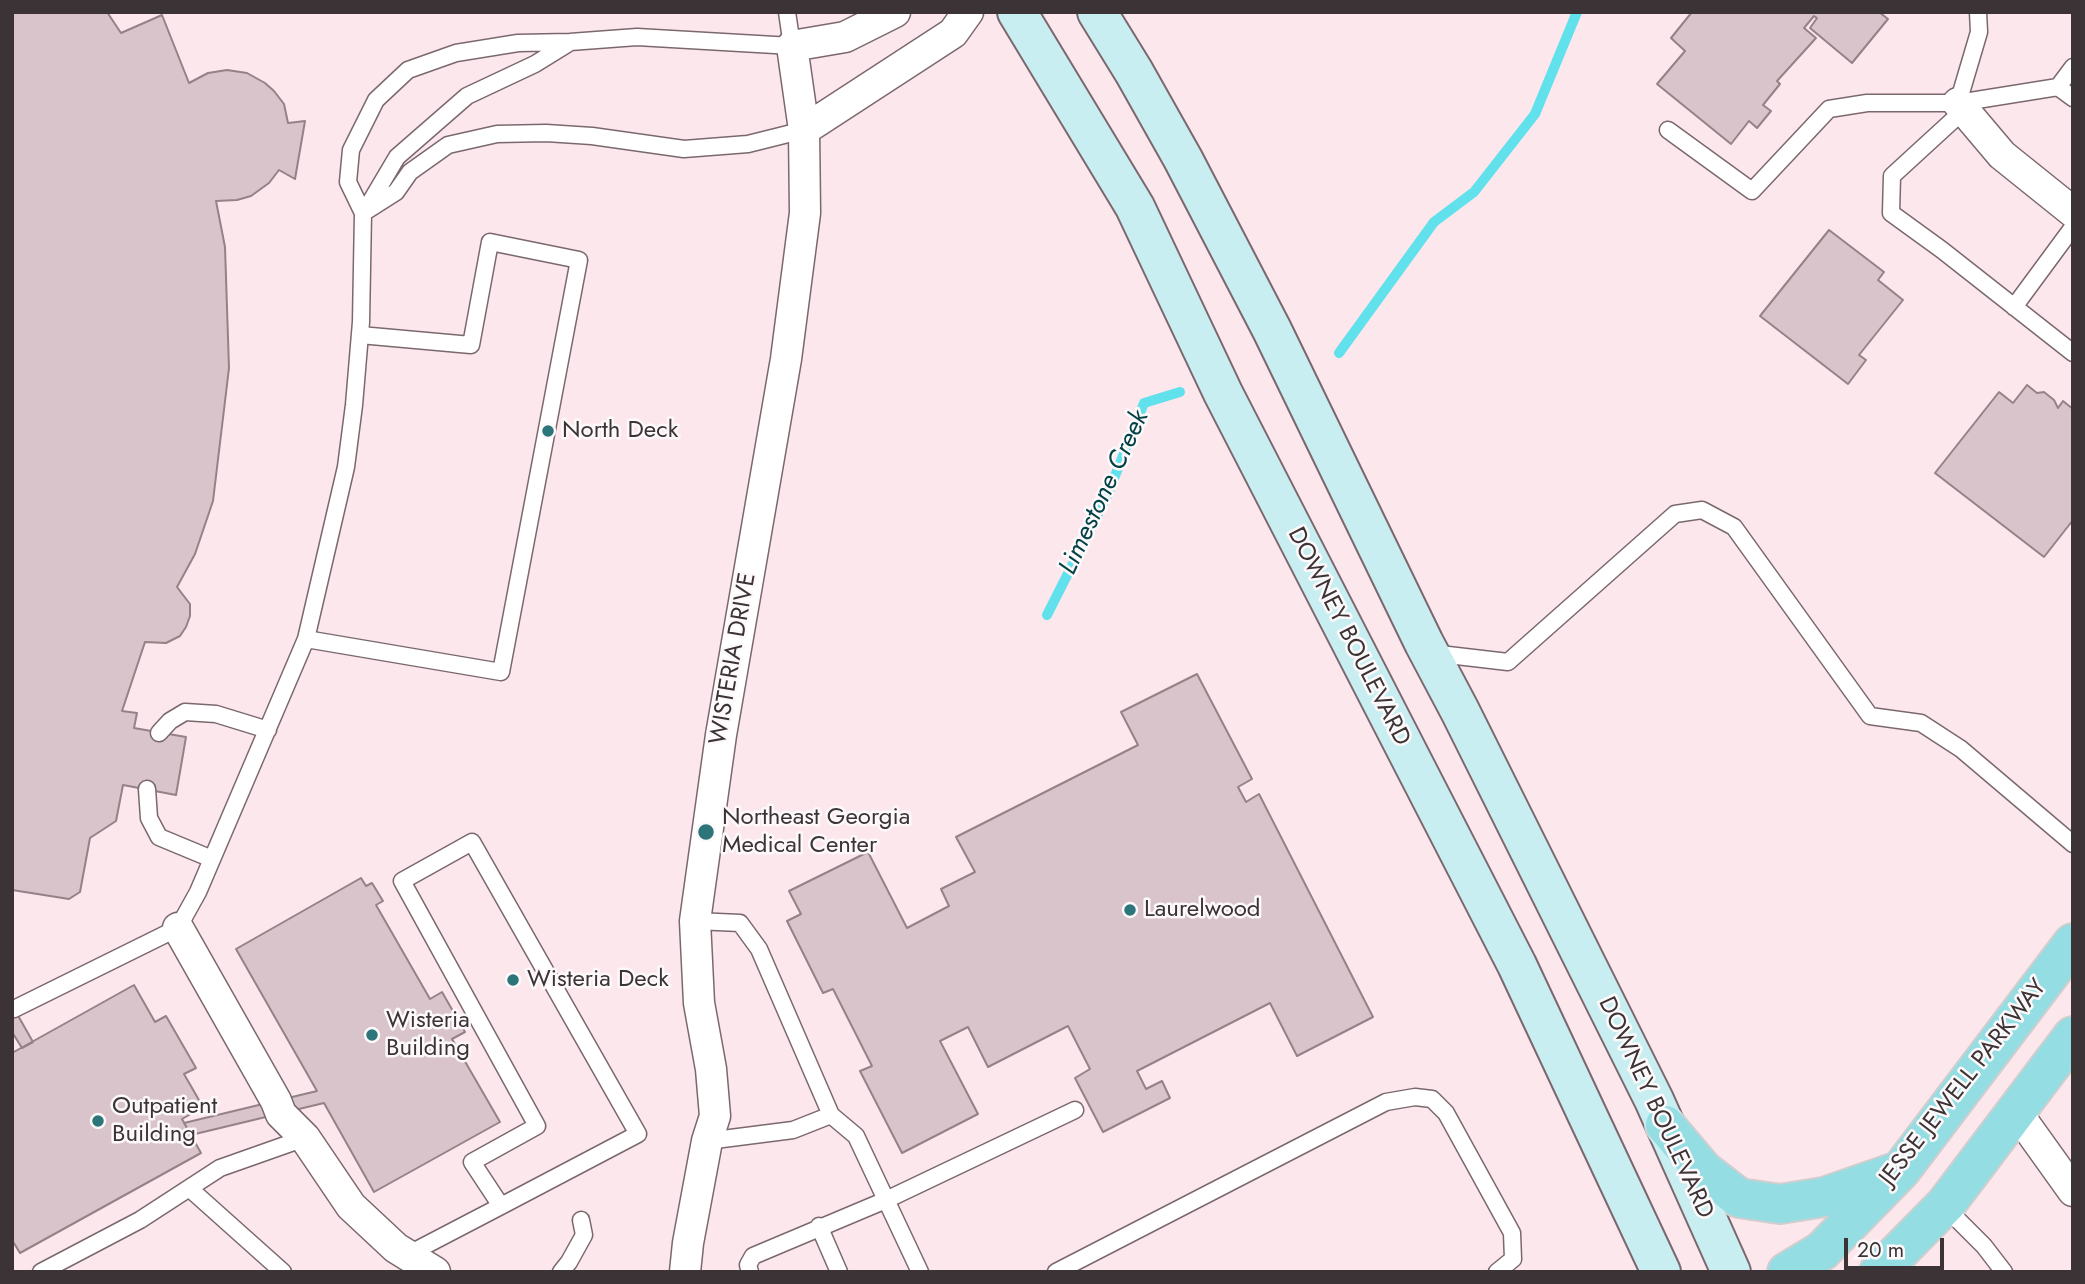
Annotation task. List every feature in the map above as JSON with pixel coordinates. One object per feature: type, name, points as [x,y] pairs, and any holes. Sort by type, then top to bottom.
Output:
[{"type":"main road","name":"DOWNEY BOULEVARD","points":[[1017,12],[1135,207],[1223,393],[1517,965],[1661,1272]]},
{"type":"main road","name":"DOWNEY BOULEVARD","points":[[1097,12],[1183,159],[1272,330],[1429,653],[1665,1125],[1731,1272]]},
{"type":"main road","name":"JESSE JEWELL PARKWAY","points":[[1787,1272],[1822,1251],[1901,1170],[2073,943]]},
{"type":"main road","points":[[1879,1272],[1944,1206],[2073,1035]]},
{"type":"main road","points":[[1665,1125],[1704,1171],[1739,1198],[1780,1204],[1824,1198],[1901,1170]]},
{"type":"street","points":[[792,46],[845,37],[895,12]]},
{"type":"street","points":[[804,130],[953,33],[968,12]]},
{"type":"street","name":"WISTERIA DRIVE","points":[[685,1272],[707,1142],[715,1116],[711,1069],[699,1003],[695,921],[721,735],[786,359],[804,214],[804,130],[792,46]]},
{"type":"street","points":[[1961,106],[2002,155],[2073,212]]},
{"type":"street","points":[[178,928],[281,1114],[304,1138],[351,1206],[396,1248],[436,1272]]},
{"type":"street","points":[[2015,1110],[2073,1191]]},
{"type":"lane","points":[[14,1009],[178,928],[198,892],[306,639],[346,467],[360,335],[363,214],[348,183],[351,150],[376,100],[408,70],[456,53],[518,43],[637,37],[792,46],[787,12]]},
{"type":"lane","points":[[1979,12],[1979,32],[1961,106],[1892,176],[1891,213],[2073,353]]},
{"type":"lane","points":[[363,214],[397,157],[467,96],[535,64],[570,42]]},
{"type":"lane","points":[[1668,130],[1752,191],[1829,109],[1867,103],[1961,106],[2058,87],[2073,67]]},
{"type":"lane","points":[[2058,87],[2073,98]]},
{"type":"lane","points":[[363,214],[396,192],[410,172],[448,145],[497,134],[592,136],[684,149],[748,144],[804,130]]},
{"type":"lane","points":[[2014,307],[2073,227]]},
{"type":"lane","points":[[306,639],[501,672],[579,260],[490,242],[471,345],[360,335]]},
{"type":"lane","points":[[1429,653],[1508,662],[1675,514],[1702,509],[1734,527],[1870,716],[1921,723],[1961,749],[2073,844]]},
{"type":"lane","points":[[159,733],[170,721],[185,712],[216,713],[268,730]]},
{"type":"lane","points":[[147,789],[149,818],[159,837],[212,859]]},
{"type":"lane","points":[[407,1255],[501,1206],[638,1134],[472,842],[402,881],[537,1126],[472,1162],[501,1206]]},
{"type":"lane","points":[[695,921],[740,923],[759,949],[831,1115],[856,1136],[920,1272]]},
{"type":"lane","points":[[1056,1272],[1387,1102],[1415,1097],[1432,1099],[1446,1113],[1512,1233],[1513,1259],[1497,1272]]},
{"type":"lane","points":[[750,1272],[748,1265],[753,1256],[886,1200],[1074,1110]]},
{"type":"lane","points":[[707,1142],[793,1130],[831,1115]]},
{"type":"lane","points":[[41,1272],[140,1220],[220,1168],[304,1138]]},
{"type":"lane","points":[[189,1188],[284,1272]]},
{"type":"lane","points":[[1944,1206],[1984,1246],[2004,1272]]},
{"type":"lane","points":[[561,1272],[584,1235],[581,1220]]},
{"type":"lane","points":[[819,1226],[839,1272]]},
{"type":"building","points":[[12,12],[107,12],[121,33],[162,15],[189,83],[208,73],[227,70],[247,73],[274,91],[284,104],[288,123],[305,121],[295,179],[279,170],[269,183],[251,196],[216,201],[225,247],[229,368],[213,501],[195,554],[177,587],[190,604],[186,627],[180,636],[166,643],[145,642],[122,711],[137,713],[134,728],[186,737],[176,795],[123,785],[116,821],[90,838],[80,892],[69,899],[12,890]]},
{"type":"building","points":[[1692,12],[1879,12],[1888,19],[1852,63],[1810,28],[1817,18],[1814,16],[1804,28],[1816,38],[1777,81],[1780,84],[1763,105],[1771,111],[1757,128],[1749,121],[1731,144],[1657,84],[1685,51],[1671,38]]},
{"type":"building","points":[[1829,230],[1884,272],[1878,280],[1903,300],[1859,355],[1866,360],[1848,384],[1760,316]]},
{"type":"building","points":[[2027,385],[2037,393],[2044,392],[2054,400],[2058,408],[2063,401],[2073,409],[2073,520],[2044,557],[1935,473],[1999,392],[2013,403]]},
{"type":"building","name":"Laurelwood","points":[[1197,674],[1252,779],[1238,787],[1246,802],[1259,794],[1373,1017],[1297,1056],[1270,1003],[1137,1071],[1146,1089],[1162,1081],[1170,1098],[1103,1132],[1075,1078],[1090,1069],[1068,1026],[988,1067],[968,1027],[940,1041],[978,1114],[902,1153],[860,1071],[872,1066],[833,989],[823,993],[787,921],[801,914],[789,891],[868,852],[907,928],[949,906],[941,889],[975,872],[956,837],[1138,745],[1121,712]]},
{"type":"building","name":"Wisteria Building","points":[[361,878],[366,886],[372,883],[383,901],[376,905],[430,999],[442,992],[465,1032],[452,1039],[500,1122],[374,1192],[324,1103],[191,1135],[184,1123],[317,1091],[236,949]]},
{"type":"building","name":"Outpatient Building","points":[[134,985],[155,1022],[166,1016],[196,1068],[184,1074],[203,1107],[182,1119],[201,1153],[20,1253],[12,1240],[12,1053]]},
{"type":"building","points":[[12,1005],[33,1042],[22,1048],[12,1032]]},
{"type":"waterway","name":"Limestone Creek","points":[[1339,353],[1434,222],[1474,192],[1535,114],[1577,12]]},
{"type":"waterway","name":"Limestone Creek","points":[[1047,615],[1107,496],[1144,403],[1180,392]]},
{"type":"place","name":"North Deck","points":[[548,431]]},
{"type":"place","name":"Northeast Georgia Medical Center","points":[[706,832]]},
{"type":"place","name":"Laurelwood","points":[[1130,910]]},
{"type":"place","name":"Wisteria Deck","points":[[513,980]]},
{"type":"place","name":"Wisteria Building","points":[[372,1035]]},
{"type":"place","name":"Outpatient Building","points":[[98,1121]]}]
